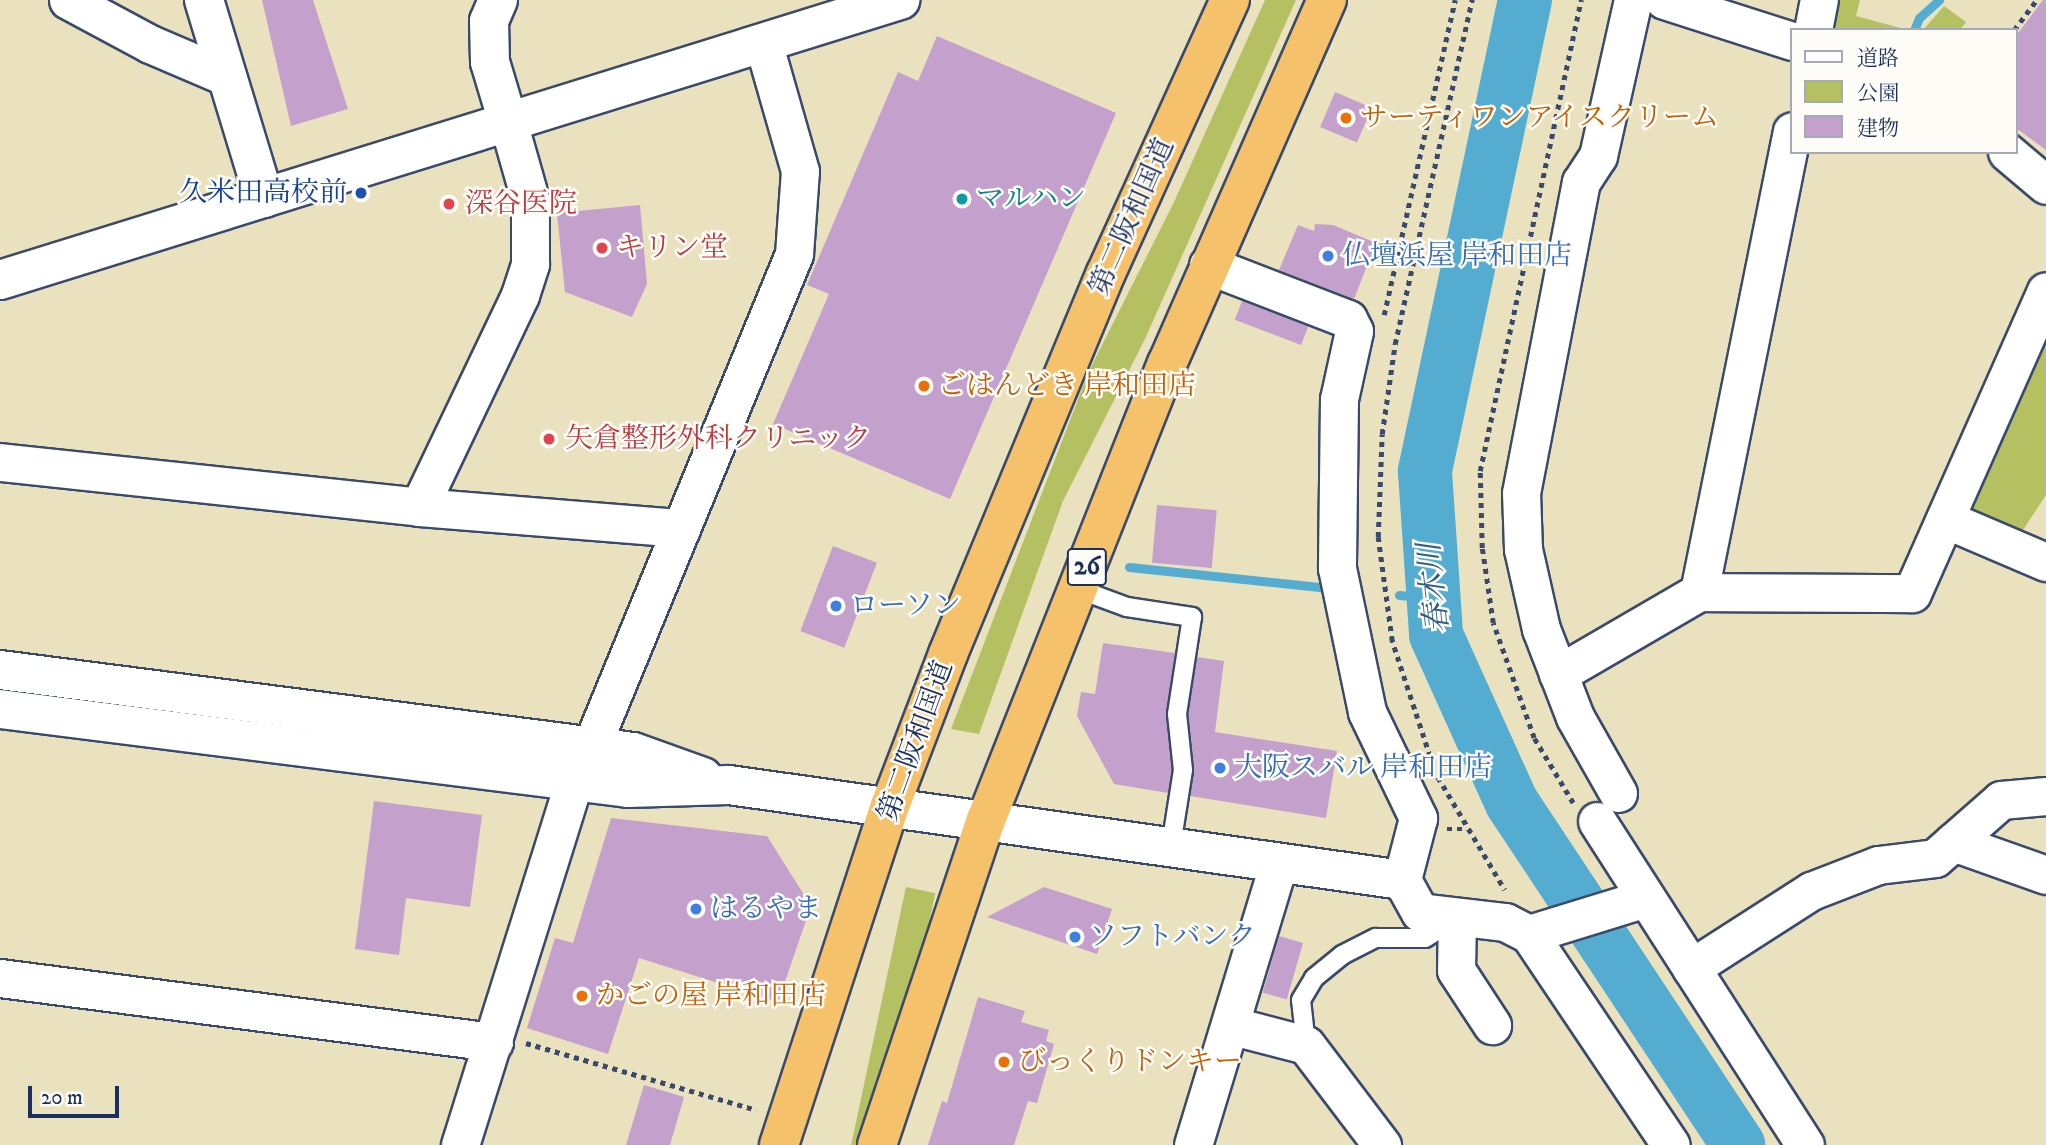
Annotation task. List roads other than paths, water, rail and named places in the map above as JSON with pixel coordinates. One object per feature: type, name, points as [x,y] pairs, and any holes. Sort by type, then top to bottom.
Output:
[{"type":"highway","name":"第二阪和国道","points":[[779,1145],[890,806],[948,654],[1106,273],[1230,0]]},
{"type":"highway","name":"26","points":[[877,1145],[986,820],[1208,265],[1327,0]]},
{"type":"street","points":[[68,0],[150,44],[227,77]]},
{"type":"street","points":[[204,0],[264,198]]},
{"type":"street","points":[[419,507],[520,295],[530,264],[530,199],[490,62],[489,21],[498,0]]},
{"type":"street","points":[[0,281],[900,0]]},
{"type":"street","points":[[1633,0],[1598,156],[1581,182],[1521,493],[1523,549],[1541,629],[1607,807],[1637,901],[1691,968],[1805,1145]]},
{"type":"street","points":[[1664,0],[1790,40]]},
{"type":"street","points":[[1813,28],[1819,0]]},
{"type":"street","points":[[591,747],[794,254],[800,171],[763,42]]},
{"type":"street","points":[[1699,592],[1790,141]]},
{"type":"street","points":[[2009,154],[2046,185]]},
{"type":"street","points":[[1208,265],[1348,318],[1354,331],[1339,398],[1337,568],[1367,712],[1418,818],[1402,880],[1420,912],[1505,922],[1537,931],[1637,901]]},
{"type":"street","points":[[1558,674],[1699,592],[1912,593],[2046,291]]},
{"type":"street","points":[[0,462],[419,507],[681,528]]},
{"type":"street","points":[[1945,519],[2046,562]]},
{"type":"street","points":[[0,670],[633,752],[729,785]]},
{"type":"street","points":[[0,709],[628,788],[729,785],[1402,880]]},
{"type":"street","points":[[460,1145],[575,782]]},
{"type":"street","points":[[1691,968],[1811,891],[1878,865],[1935,858],[2001,800],[2046,796]]},
{"type":"street","points":[[1953,842],[2046,875]]},
{"type":"street","points":[[1193,1145],[1233,1026],[1279,862]]},
{"type":"street","points":[[1457,918],[1456,970],[1492,1025]]},
{"type":"street","points":[[1537,931],[1671,1145]]},
{"type":"street","points":[[0,978],[494,1042]]},
{"type":"street","points":[[1233,1026],[1306,1045],[1382,1145]]},
{"type":"lane","points":[[1078,589],[1127,607],[1192,617],[1177,714],[1183,770],[1171,846]]},
{"type":"lane","points":[[1306,1045],[1301,1000],[1314,978],[1342,955],[1376,938],[1425,938],[1457,918]]},
{"type":"waterway","name":"春木川","points":[[1525,0],[1425,472],[1436,635],[1512,803],[1738,1145]]},
{"type":"waterway","points":[[1915,28],[1919,18],[1939,0]]},
{"type":"waterway","points":[[1129,567],[1329,588]]},
{"type":"waterway","points":[[1399,595],[1433,598]]},
{"type":"place","name":"サーティワンアイスクリーム","points":[[1346,118]]},
{"type":"place","name":"久米田高校前","points":[[361,193]]},
{"type":"place","name":"マルハン","points":[[962,199]]},
{"type":"place","name":"深谷医院","points":[[449,204]]},
{"type":"place","name":"キリン堂","points":[[602,248]]},
{"type":"place","name":"仏壇浜屋 岸和田店","points":[[1328,256]]},
{"type":"place","name":"ごはんどき 岸和田店","points":[[924,386]]},
{"type":"place","name":"矢倉整形外科クリニック","points":[[549,439]]},
{"type":"place","name":"ローソン","points":[[836,606]]},
{"type":"place","name":"大阪スバル 岸和田店","points":[[1220,768]]},
{"type":"place","name":"はるやま","points":[[696,909]]},
{"type":"place","name":"ソフトバンク","points":[[1075,937]]},
{"type":"place","name":"かごの屋 岸和田店","points":[[582,996]]},
{"type":"place","name":"びっくりドンキー","points":[[1004,1062]]}]
